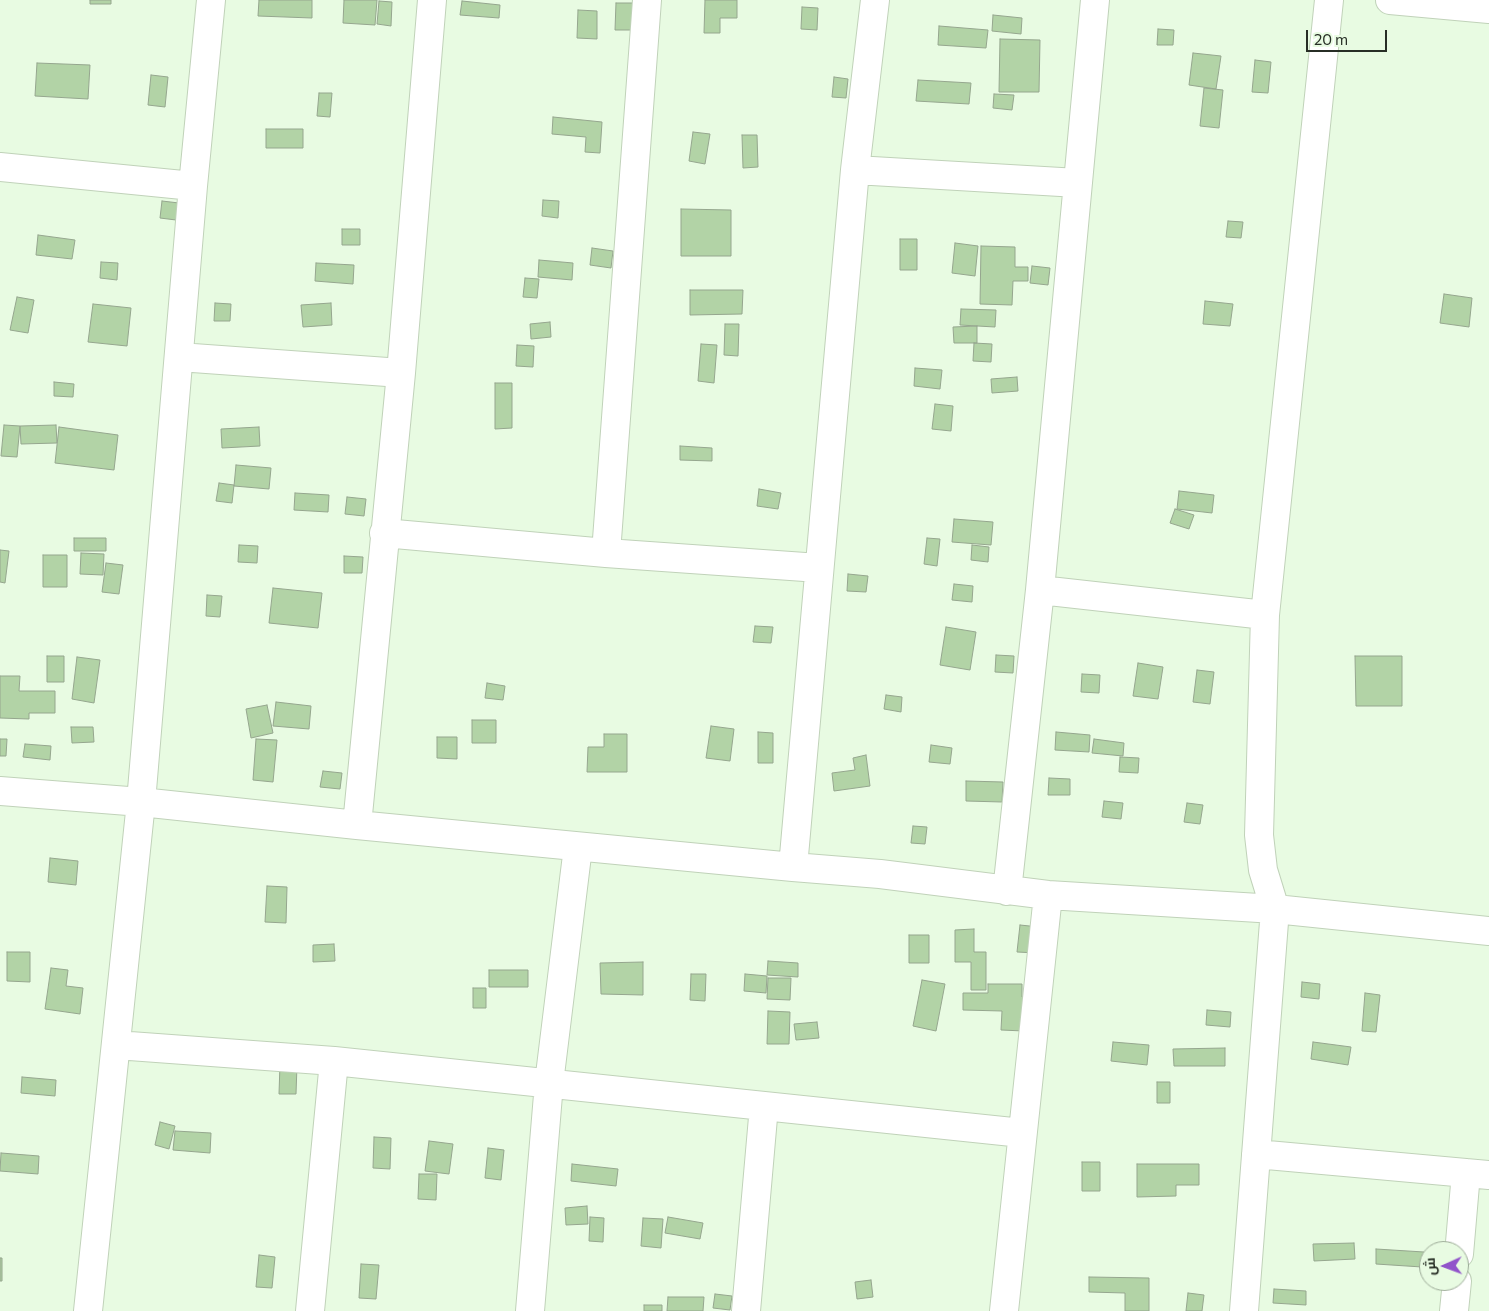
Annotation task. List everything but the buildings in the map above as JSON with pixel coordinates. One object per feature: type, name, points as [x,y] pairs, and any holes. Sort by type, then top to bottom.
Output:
[{"type":"street","points":[[88,1311],[141,802],[193,186],[211,0]]},
{"type":"street","points":[[357,825],[401,373],[432,0]]},
{"type":"street","points":[[606,553],[647,0]]},
{"type":"street","points":[[793,867],[855,170],[875,0]]},
{"type":"street","points":[[1007,891],[1040,590],[1095,0]]},
{"type":"street","points":[[1244,1311],[1275,909],[1263,870],[1259,835],[1265,615],[1329,0]]},
{"type":"street","points":[[1390,0],[1489,9]]},
{"type":"street","points":[[0,167],[193,186]]},
{"type":"street","points":[[855,170],[1078,183]]},
{"type":"street","points":[[179,357],[401,373]]},
{"type":"street","points":[[384,533],[606,553],[819,568]]},
{"type":"street","points":[[1040,590],[1265,615]]},
{"type":"street","points":[[0,790],[880,874],[1048,896],[1275,909],[1489,931]]},
{"type":"street","points":[[530,1311],[549,1083],[578,846]]},
{"type":"street","points":[[1004,1311],[1048,896]]},
{"type":"street","points":[[116,1045],[334,1061],[1022,1132]]},
{"type":"street","points":[[310,1311],[334,1061]]},
{"type":"street","points":[[746,1311],[764,1106]]},
{"type":"street","points":[[1256,1154],[1478,1174],[1462,1241]]},
{"type":"street","points":[[1454,1311],[1455,1291]]}]
